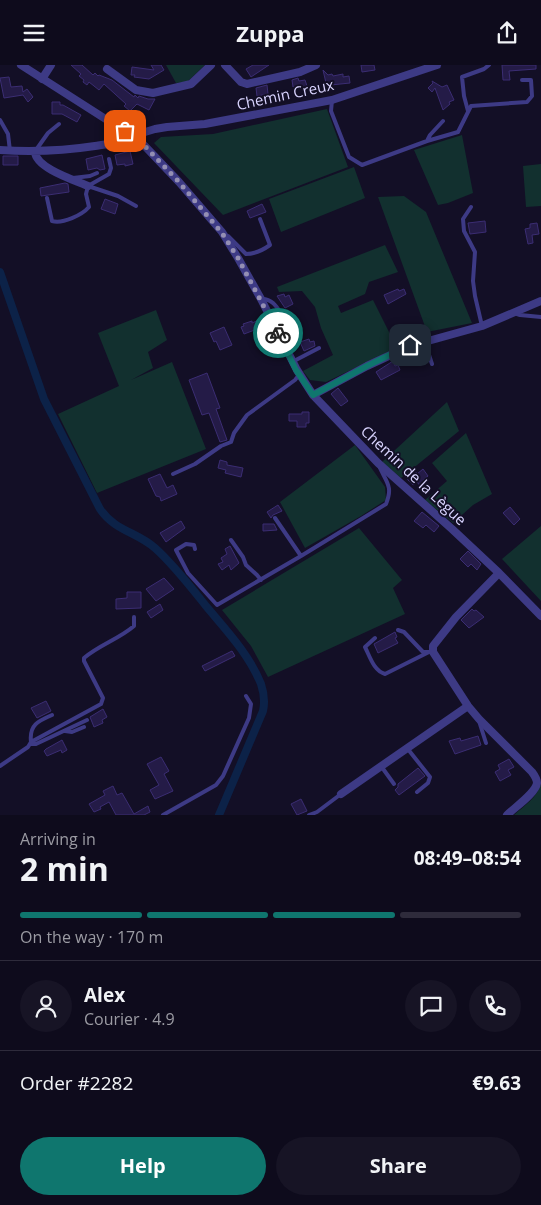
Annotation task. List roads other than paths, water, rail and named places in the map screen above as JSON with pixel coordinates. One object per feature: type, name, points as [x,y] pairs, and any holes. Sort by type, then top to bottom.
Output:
[{"type":"street","name":"Chemin de la Lègue","points":[[21,65],[134,137],[179,182],[222,233],[238,258],[299,375],[313,395],[378,463],[499,573],[541,616]]},
{"type":"street","points":[[42,79],[51,65]]},
{"type":"street","points":[[107,69],[136,90],[154,93],[191,84],[211,65]]},
{"type":"street","points":[[225,65],[241,82],[248,84],[300,72],[316,65]]},
{"type":"street","name":"Chemin Creux","points":[[0,150],[34,152],[68,150],[117,143],[145,132],[167,127],[205,125],[332,100],[438,65]]},
{"type":"street","points":[[34,152],[42,164],[88,186]]},
{"type":"street","points":[[313,395],[410,345],[482,327],[541,301]]},
{"type":"street","points":[[499,573],[456,617],[433,645],[431,652],[468,706],[537,779],[534,791],[507,815]]},
{"type":"street","points":[[341,793],[468,706]]},
{"type":"lane","points":[[468,112],[462,77],[484,69],[489,65]]},
{"type":"lane","points":[[332,100],[331,111],[349,157],[362,165],[426,141],[458,132],[471,106],[527,101],[532,97],[531,80],[522,80]]},
{"type":"lane","points":[[0,120],[8,134],[10,151]]},
{"type":"lane","points":[[426,141],[443,121]]},
{"type":"lane","points":[[34,152],[58,123]]},
{"type":"lane","points":[[46,198],[52,221],[60,222],[85,211],[89,207],[86,194],[88,186],[109,174],[111,168],[109,159]]},
{"type":"lane","points":[[71,179],[97,173]]},
{"type":"lane","points":[[88,186],[118,196],[136,206]]},
{"type":"lane","points":[[471,207],[463,219],[464,231],[475,251],[473,281],[482,327]]},
{"type":"lane","points":[[222,233],[234,240],[246,254],[252,254],[270,245],[260,219]]},
{"type":"lane","points":[[261,299],[270,300],[284,318]]},
{"type":"lane","points":[[513,312],[520,315],[541,317]]},
{"type":"lane","points":[[424,341],[432,364]]},
{"type":"lane","points":[[292,361],[319,348]]},
{"type":"lane","points":[[173,474],[195,464],[221,446],[231,442],[234,433],[247,415],[295,380],[299,375]]},
{"type":"lane","points":[[195,549],[194,545],[186,544],[176,550],[188,573],[217,605],[386,503],[390,493],[389,485],[378,463]]},
{"type":"lane","points":[[275,518],[301,555]]},
{"type":"lane","points":[[231,540],[243,557],[246,565],[260,580]]},
{"type":"lane","points":[[0,766],[31,743],[100,705],[103,698],[84,658],[128,631],[134,626],[134,617]]},
{"type":"lane","points":[[398,630],[404,632],[423,652],[431,652]]},
{"type":"lane","points":[[375,638],[365,647],[380,673],[385,674],[431,652]]},
{"type":"lane","points":[[163,815],[216,785],[223,776],[249,717],[251,704],[246,696]]},
{"type":"lane","points":[[31,743],[31,730],[35,723],[52,715]]},
{"type":"lane","points":[[479,719],[486,743]]},
{"type":"lane","points":[[31,743],[36,744],[87,720]]},
{"type":"lane","points":[[63,731],[72,732],[84,727]]},
{"type":"lane","points":[[407,748],[430,777],[428,783],[417,792]]},
{"type":"lane","points":[[381,766],[394,784]]},
{"type":"lane","points":[[310,815],[317,812],[341,793]]},
{"type":"waterway","points":[[0,272],[44,399],[100,509],[112,522],[141,538],[169,561],[236,643],[250,663],[261,684],[264,697],[263,711],[219,815]]}]
